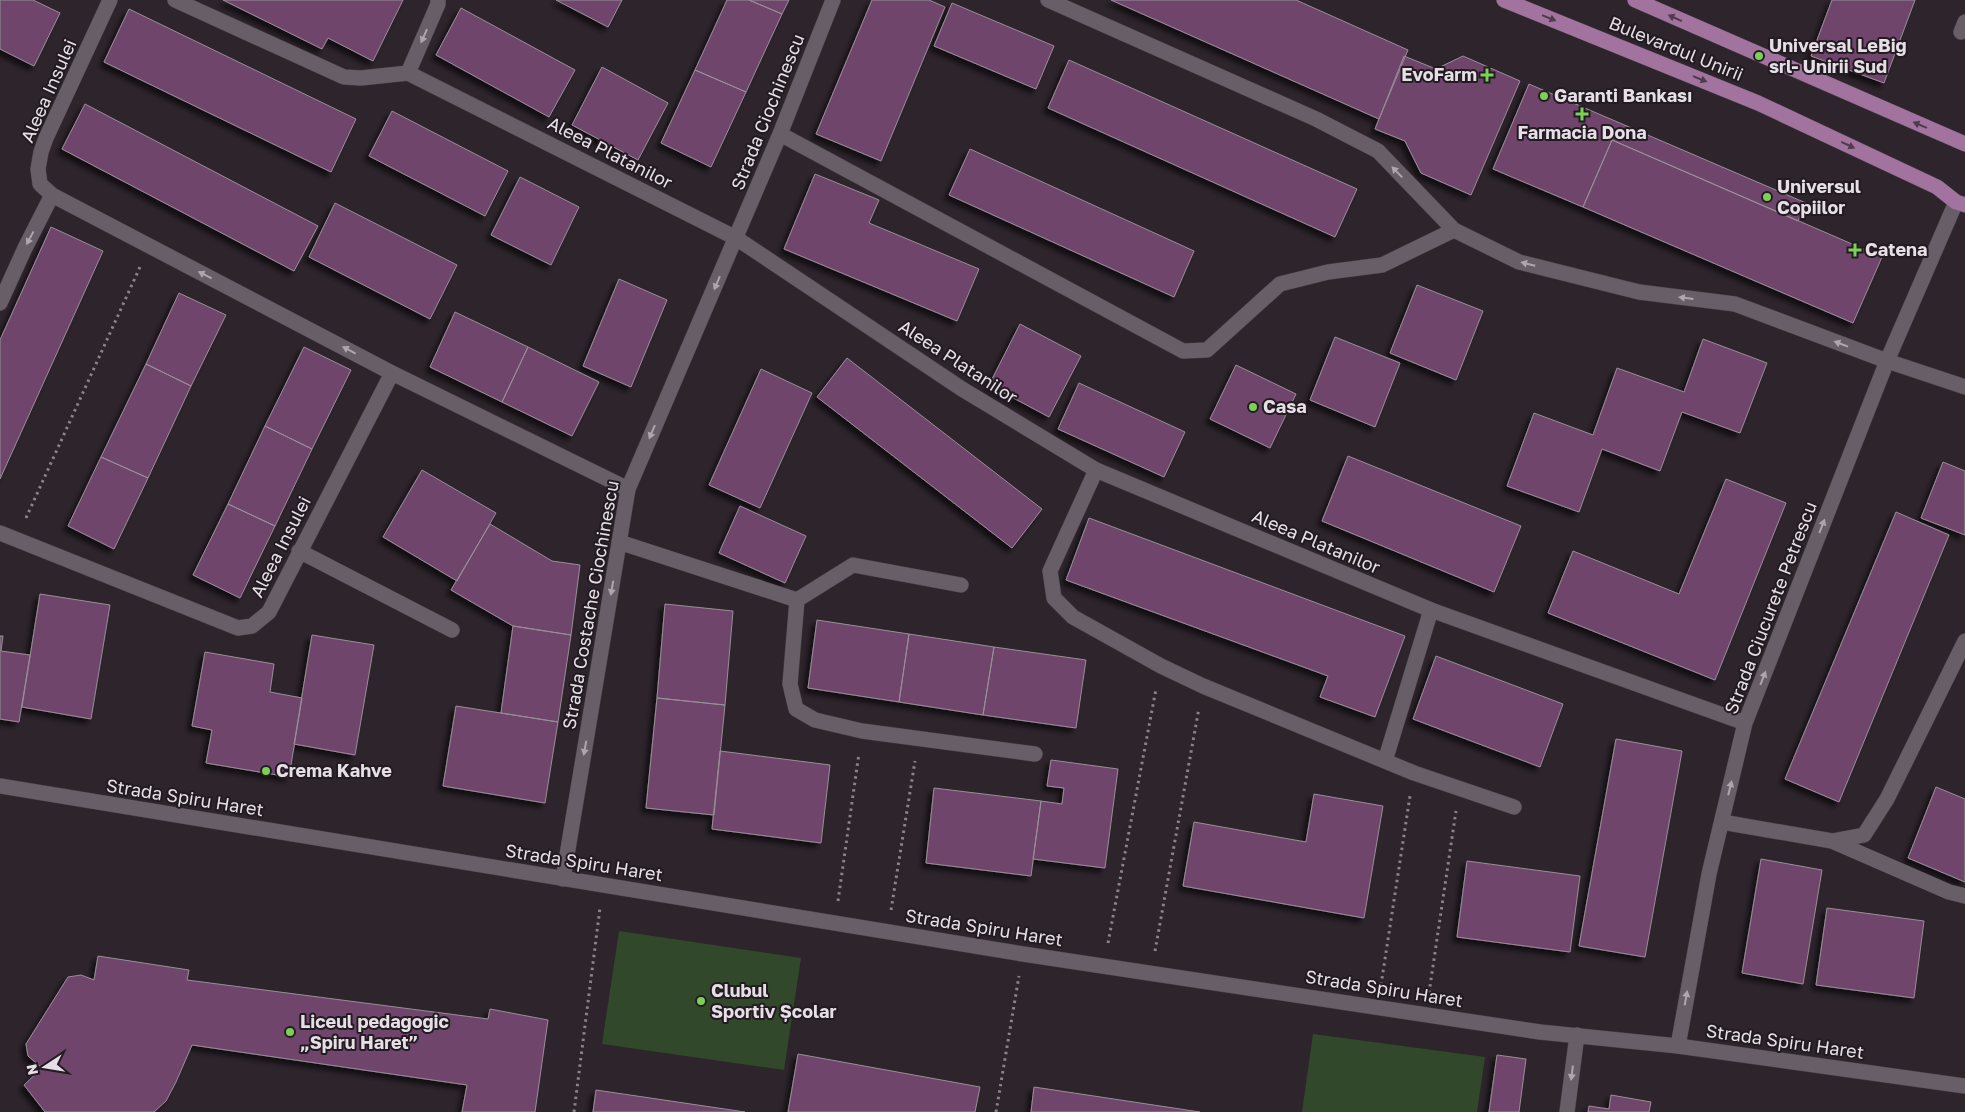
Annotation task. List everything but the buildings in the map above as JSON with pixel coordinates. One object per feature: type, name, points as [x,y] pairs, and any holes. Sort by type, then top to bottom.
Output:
[{"type":"main road","name":"Bulevardul Unirii","points":[[1504,0],[1758,103],[1937,187],[1960,203]]},
{"type":"main road","name":"Bulevardul Unirii","points":[[1636,0],[1965,144]]},
{"type":"street","name":"Aleea Insulei","points":[[110,0],[46,138],[38,168],[40,184],[52,195],[149,247],[392,373],[628,489]]},
{"type":"street","points":[[174,0],[344,77],[361,78],[408,73],[438,4],[438,0]]},
{"type":"street","name":"Strada Ciochinescu","points":[[736,238],[833,0]]},
{"type":"street","points":[[1048,0],[1316,119],[1378,152],[1454,230],[1519,262],[1639,292],[1735,304],[1886,361],[1965,388]]},
{"type":"street","name":"Aleea Platanilor","points":[[408,73],[736,238],[962,389],[1096,470],[1431,610],[1746,723]]},
{"type":"street","points":[[780,134],[1182,351],[1206,350],[1280,284],[1328,272],[1382,265],[1454,230]]},
{"type":"street","points":[[0,303],[52,195]]},
{"type":"street","name":"Strada Ciucurete Petrescu","points":[[1678,1046],[1709,874],[1746,723],[1886,361],[1960,203]]},
{"type":"street","name":"Strada Costache Ciochinescu","points":[[563,879],[628,489],[736,238]]},
{"type":"street","name":"Aleea Insulei","points":[[0,533],[238,628],[252,626],[268,612],[392,373]]},
{"type":"street","points":[[1096,470],[1050,571],[1054,598],[1073,617],[1161,666],[1203,686],[1414,773],[1514,807]]},
{"type":"street","points":[[619,542],[797,600]]},
{"type":"street","points":[[299,551],[452,630]]},
{"type":"street","points":[[797,600],[853,565],[961,585]]},
{"type":"street","points":[[797,600],[790,684],[796,709],[815,720],[862,730],[1036,754]]},
{"type":"street","points":[[1385,761],[1431,610]]},
{"type":"street","points":[[1832,842],[1864,835],[1887,799],[1965,641]]},
{"type":"street","name":"Strada Spiru Haret","points":[[0,786],[1023,954],[1426,1014],[1577,1035],[1678,1046],[1965,1086]]},
{"type":"street","points":[[1722,822],[1832,842],[1949,892],[1965,896]]},
{"type":"street","points":[[1864,835],[1873,860]]},
{"type":"street","points":[[1567,1112],[1577,1035]]},
{"type":"path","points":[[16,540],[149,247]]},
{"type":"path","points":[[1103,966],[1161,666]]},
{"type":"path","points":[[1151,973],[1203,686]]},
{"type":"path","points":[[834,923],[862,730]]},
{"type":"path","points":[[888,932],[919,738]]},
{"type":"path","points":[[1377,1007],[1414,773]]},
{"type":"path","points":[[1426,1014],[1459,788]]},
{"type":"path","points":[[574,1112],[603,885]]},
{"type":"path","points":[[996,1112],[1023,954]]},
{"type":"green space","name":"Clubul Sportiv Școlar","points":[[619,931],[801,958],[784,1070],[602,1044]]},
{"type":"green space","points":[[1313,1034],[1485,1057],[1477,1112],[1302,1112]]},
{"type":"place","name":"Universal LeBig srl- Unirii Sud","points":[[1759,56]]},
{"type":"place","name":"EvoFarm","points":[[1487,75]]},
{"type":"place","name":"Garanti Bankası","points":[[1544,96]]},
{"type":"place","name":"Farmacia Dona","points":[[1582,114]]},
{"type":"place","name":"Universul Copiilor","points":[[1767,197]]},
{"type":"place","name":"Catena","points":[[1855,250]]},
{"type":"place","name":"Casa","points":[[1253,407]]},
{"type":"place","name":"Crema Kahve","points":[[266,771]]},
{"type":"place","name":"Clubul Sportiv Școlar","points":[[701,1001]]},
{"type":"place","name":"Liceul pedagogic „Spiru Haret”","points":[[290,1032]]}]
